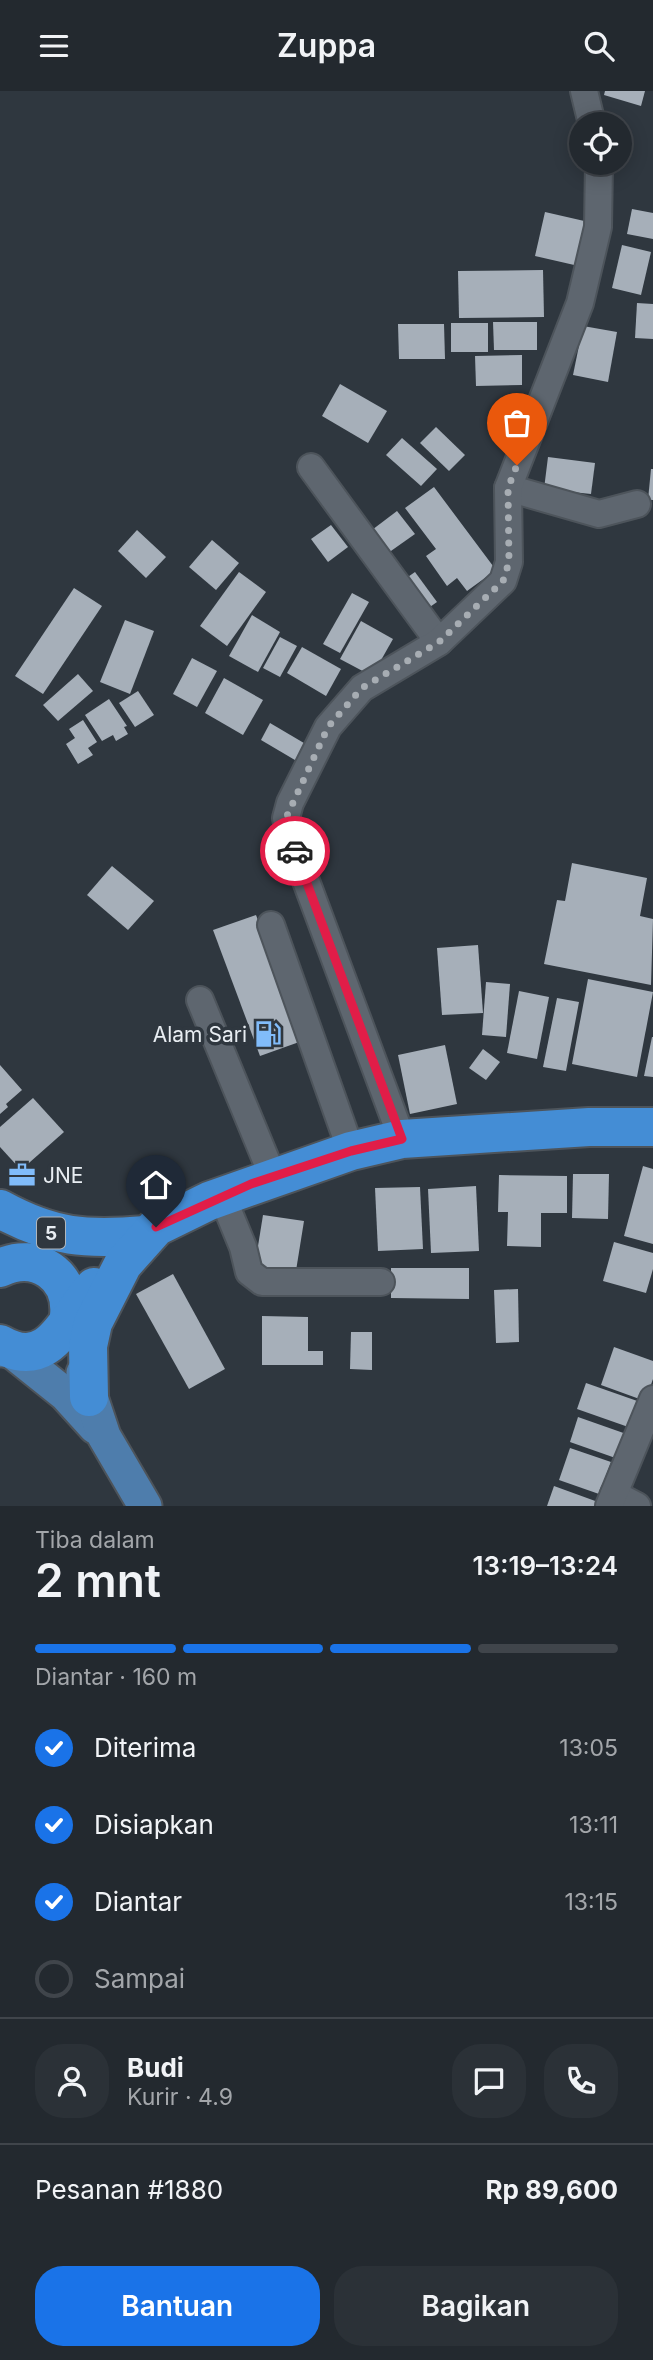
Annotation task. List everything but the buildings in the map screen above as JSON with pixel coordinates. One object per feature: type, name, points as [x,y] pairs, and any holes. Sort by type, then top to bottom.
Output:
[{"type":"highway","points":[[0,1268],[13,1262],[39,1263],[125,1246],[156,1227],[222,1196],[351,1151],[402,1139],[589,1127],[653,1127]]},
{"type":"highway","name":"5","points":[[0,1209],[53,1233],[125,1246]]},
{"type":"highway","points":[[0,1214],[39,1263],[61,1279],[67,1290],[69,1316]]},
{"type":"highway","points":[[2,1353],[25,1352],[47,1346],[63,1331],[69,1316],[125,1246]]},
{"type":"highway","points":[[77,1396],[93,1323],[125,1246]]},
{"type":"main road","points":[[69,1316],[77,1396]]},
{"type":"main road","points":[[2,1353],[77,1396],[145,1506]]},
{"type":"street","points":[[584,91],[589,112]]},
{"type":"street","points":[[402,1139],[290,838],[286,818],[328,727],[362,688],[439,642],[503,581],[509,562],[508,488],[580,303],[598,227],[599,175]]},
{"type":"street","points":[[311,467],[439,642]]},
{"type":"street","points":[[508,488],[599,513],[637,505]]},
{"type":"street","points":[[271,925],[351,1151]]},
{"type":"street","points":[[200,1000],[273,1177]]},
{"type":"street","points":[[222,1196],[243,1247],[248,1272],[262,1282],[381,1282]]},
{"type":"street","points":[[620,1502],[653,1399]]},
{"type":"way so far","points":[[295,851],[286,818],[290,803],[306,777],[328,727],[362,688],[439,642],[503,581],[509,562],[508,488],[517,465]]},
{"type":"place","name":"Alam Sari","points":[[268,1034]]},
{"type":"place","name":"JNE","points":[[22,1175]]},
{"type":"route","points":[[156,1227],[251,1184],[351,1151],[402,1139],[295,851]]}]
